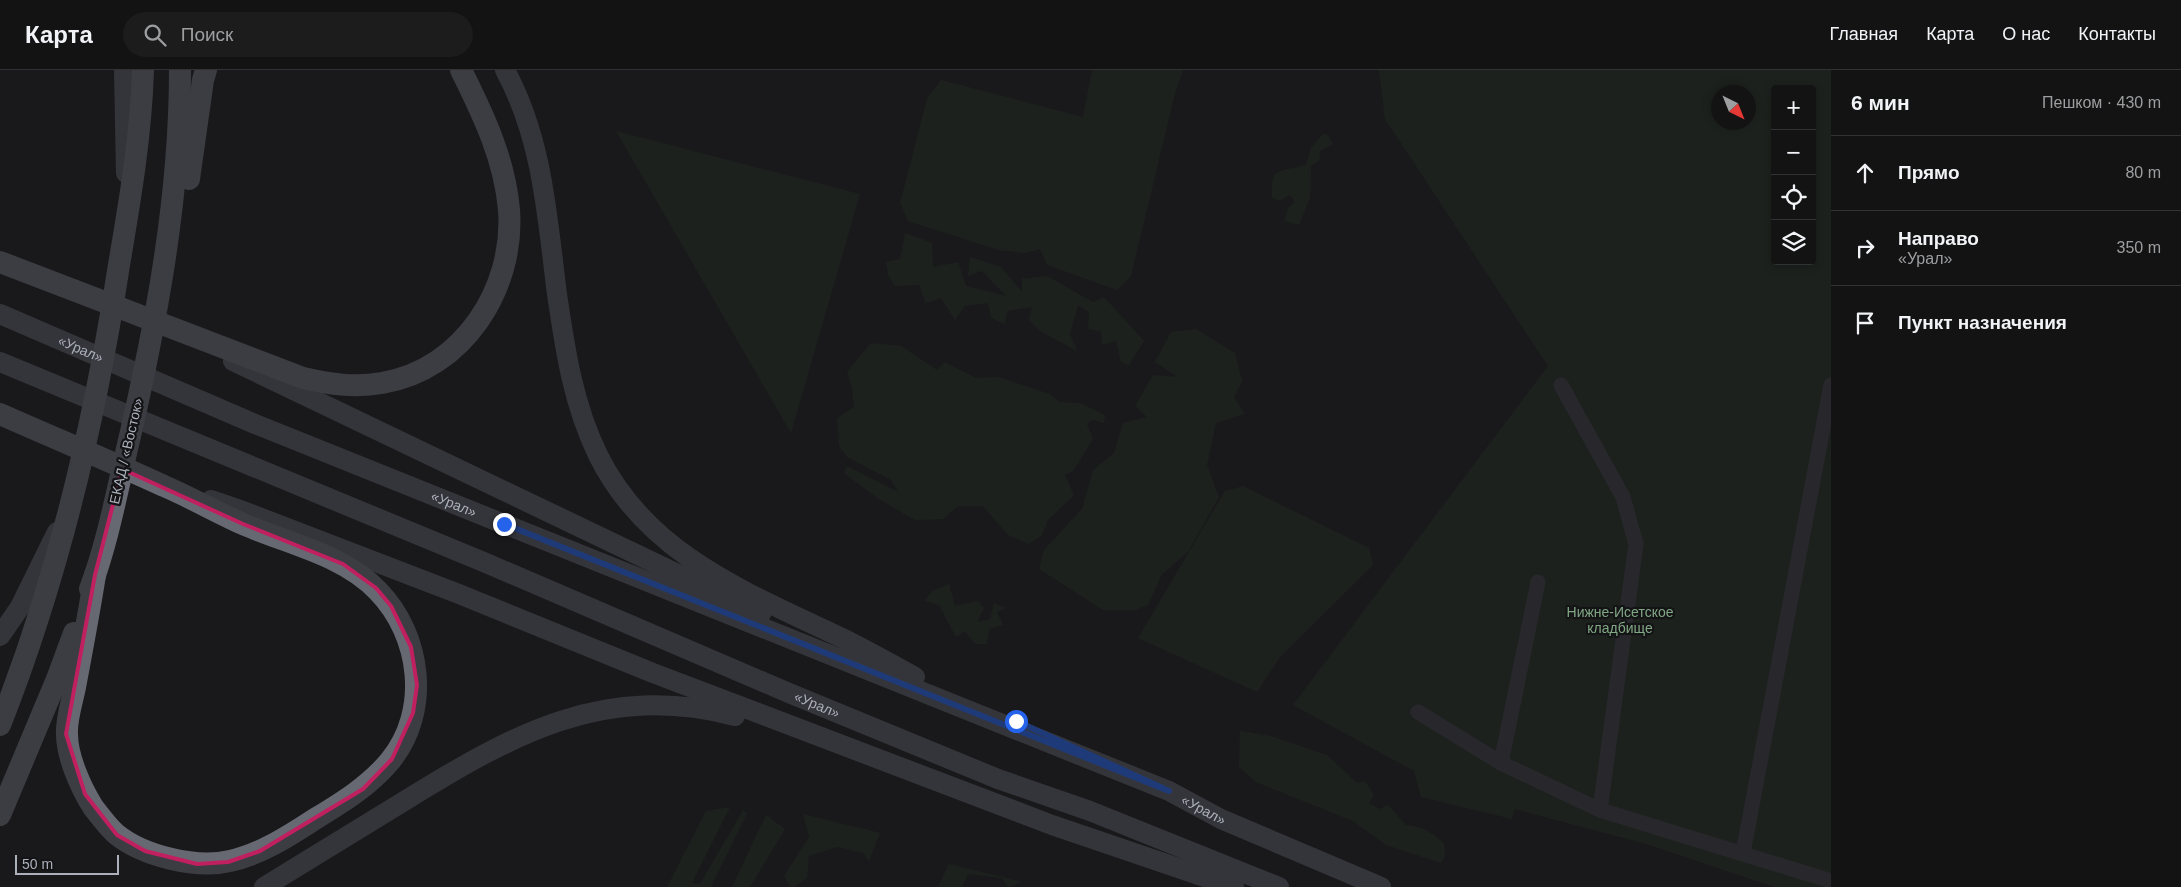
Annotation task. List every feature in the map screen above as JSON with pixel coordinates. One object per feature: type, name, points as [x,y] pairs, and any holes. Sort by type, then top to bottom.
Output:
[{"type":"highway","points":[[0,725],[30,646],[89,428],[108,339],[127,221],[142,108],[143,70]]},
{"type":"highway","name":"ЕКАД / «Восток»","points":[[0,815],[57,680],[98,567],[140,393],[164,265],[178,154],[180,70]]},
{"type":"highway","points":[[164,265],[184,220],[202,80],[206,70]]},
{"type":"highway","points":[[0,262],[303,378],[332,385],[359,386],[383,383],[406,377],[445,355],[464,339],[478,322],[493,296],[503,272],[508,240],[509,210],[503,175],[490,134],[462,70]]},
{"type":"highway","points":[[0,414],[164,486],[243,524],[343,564],[376,588],[392,606],[411,647],[416,664],[417,685],[414,713],[392,759],[363,789],[341,804],[260,851],[228,862],[197,864],[171,859],[145,851],[117,835],[98,814],[85,794],[74,766],[66,734],[98,567]]},
{"type":"main road","points":[[124,70],[127,221]]},
{"type":"main road","points":[[505,70],[525,112],[538,159],[549,220],[566,358],[577,400],[598,455],[617,487],[640,515],[668,542],[695,564],[737,589],[844,639],[935,688]]},
{"type":"main road","name":"«Урал»","points":[[0,314],[254,424],[1169,791],[1221,819],[1382,887]]},
{"type":"main road","points":[[143,318],[779,622],[1016,721],[1169,791]]},
{"type":"main road","name":"«Урал»","points":[[0,362],[486,563],[789,693],[971,768],[1090,811],[1279,887]]},
{"type":"main road","points":[[0,426],[51,448],[108,463]]},
{"type":"main road","points":[[164,486],[243,511],[459,594],[653,673],[1052,825],[1234,887]]},
{"type":"main road","points":[[0,636],[20,607],[68,508]]},
{"type":"main road","points":[[264,887],[497,747],[539,727],[584,713],[622,706],[662,706],[712,710],[780,727],[807,731]]},
{"type":"lane","points":[[1561,385],[1624,497],[1636,544],[1600,810]]},
{"type":"lane","points":[[1743,853],[1831,386]]},
{"type":"lane","points":[[1501,763],[1538,582]]},
{"type":"lane","points":[[1418,712],[1501,763],[1600,810],[1831,881]]},
{"type":"highlighted area","points":[[122,469],[243,524],[343,564],[376,588],[391,606],[411,647],[417,685],[413,713],[392,759],[363,789],[260,851],[228,862],[197,864],[145,851],[117,835],[85,794],[66,734],[95,575]]},
{"type":"green space","points":[[1092,70],[1183,70],[1175,93],[1131,276],[1117,290],[1047,265],[1040,249],[1024,253],[999,250],[908,221],[900,203],[927,99],[941,80],[1083,117]]},
{"type":"green space","name":"Нижне-Исетское кладбище","points":[[1379,70],[1831,70],[1831,887],[1774,887],[1646,844],[1515,809],[1512,819],[1421,797],[1414,771],[1293,705],[1548,366],[1385,119]]},
{"type":"green space","points":[[616,131],[860,194],[791,433]]},
{"type":"green space","points":[[1323,134],[1328,135],[1333,144],[1320,151],[1319,161],[1311,166],[1310,198],[1299,225],[1284,221],[1288,208],[1295,202],[1290,195],[1279,201],[1272,197],[1272,182],[1275,174],[1283,170],[1306,165],[1311,148]]},
{"type":"green space","points":[[905,233],[932,243],[933,267],[958,262],[966,286],[1006,296],[982,271],[968,276],[970,257],[1001,267],[1022,292],[1022,279],[1047,276],[1093,302],[1104,297],[1144,341],[1129,365],[1121,362],[1116,341],[1102,345],[1101,331],[1088,329],[1089,312],[1078,305],[1070,334],[1077,351],[1040,331],[1029,320],[1032,307],[1007,311],[1005,324],[991,318],[988,303],[965,306],[955,320],[941,298],[926,303],[919,285],[895,286],[888,275],[886,262],[900,259]]},
{"type":"green space","points":[[1196,329],[1235,353],[1242,381],[1234,397],[1245,414],[1216,423],[1207,465],[1219,497],[1188,552],[1162,574],[1148,605],[1135,610],[1103,610],[1039,569],[1044,550],[1082,509],[1093,470],[1114,453],[1123,423],[1147,417],[1135,406],[1153,375],[1178,377],[1155,362],[1171,332]]},
{"type":"green space","points":[[871,343],[901,346],[937,370],[945,362],[976,378],[998,377],[1050,394],[1059,402],[1080,403],[1105,415],[1104,423],[1092,420],[1087,424],[1093,439],[1073,471],[1065,475],[1074,495],[1048,520],[1042,535],[1029,544],[1008,535],[983,506],[958,506],[943,519],[915,520],[879,499],[844,473],[847,466],[898,492],[891,480],[847,457],[839,446],[837,418],[854,407],[852,387],[847,372]]},
{"type":"green space","points":[[1243,486],[1369,548],[1373,565],[1280,657],[1257,692],[1138,638],[1225,491]]},
{"type":"green space","points":[[949,584],[955,606],[978,601],[984,608],[977,622],[990,619],[994,603],[1006,608],[997,612],[1003,625],[989,629],[987,644],[975,644],[965,631],[956,637],[939,605],[925,601],[932,591]]},
{"type":"green space","points":[[1240,731],[1271,736],[1327,755],[1357,783],[1365,781],[1374,795],[1369,803],[1380,809],[1388,805],[1406,825],[1427,831],[1444,843],[1445,856],[1441,863],[1386,845],[1353,821],[1256,782],[1239,767]]},
{"type":"green space","points":[[730,807],[692,883],[700,884],[743,810],[747,813],[711,887],[667,887],[706,811]]},
{"type":"green space","points":[[803,814],[880,833],[869,861],[863,853],[837,847],[809,856],[807,878],[794,887],[790,887],[784,876],[809,837]]},
{"type":"green space","points":[[766,815],[785,829],[750,887],[732,887]]},
{"type":"green space","points":[[949,864],[1023,882],[1008,887],[1002,878],[968,874],[962,887],[938,887]]},
{"type":"route","points":[[504,524],[1169,791],[1016,721]]}]
